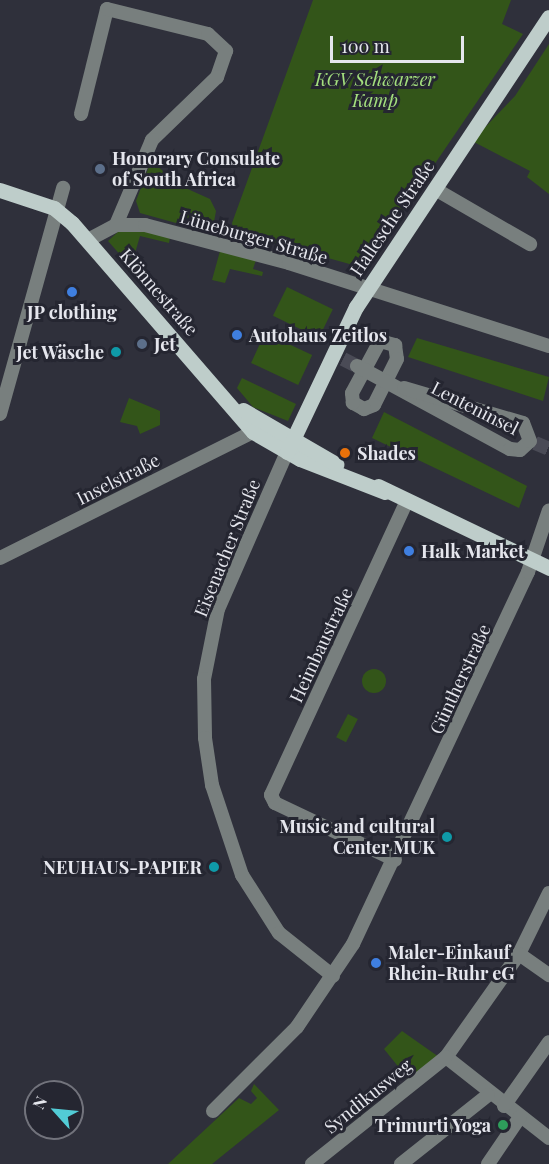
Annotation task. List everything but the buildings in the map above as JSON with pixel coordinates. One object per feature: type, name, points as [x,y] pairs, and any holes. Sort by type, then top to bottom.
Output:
[{"type":"main road","name":"Hallesche Straße","points":[[290,447],[338,357],[367,290],[549,17]]},
{"type":"main road","points":[[0,190],[54,208]]},
{"type":"main road","name":"Klönnestraße","points":[[54,208],[88,240],[232,404],[252,432],[290,447],[549,568]]},
{"type":"main road","name":"Klönnestraße","points":[[232,404],[290,447]]},
{"type":"street","points":[[81,114],[107,9],[208,34],[226,51],[217,77],[184,103],[141,156],[116,225]]},
{"type":"street","points":[[0,414],[54,208],[63,188]]},
{"type":"street","points":[[435,189],[530,244]]},
{"type":"street","name":"Lüneburger Straße","points":[[88,240],[116,225],[145,225],[222,245],[549,346]]},
{"type":"street","points":[[390,342],[398,352],[374,405],[358,407],[352,393],[360,368],[376,344],[390,342]]},
{"type":"street","name":"Lenteninsel","points":[[360,368],[404,388],[510,449],[520,450],[533,442],[523,423],[404,388]]},
{"type":"street","name":"Inselstraße","points":[[0,558],[252,432]]},
{"type":"street","name":"Eisenacher Straße","points":[[290,447],[218,609],[203,694],[205,738],[212,785],[242,875],[279,933],[333,976]]},
{"type":"street","name":"Heimbaustraße","points":[[395,860],[275,803],[271,795],[407,501]]},
{"type":"street","name":"Güntherstraße","points":[[213,1111],[297,1027],[333,976],[395,860],[534,560],[549,510]]},
{"type":"street","name":"Syndikusweg","points":[[312,1164],[446,1057],[519,954],[549,893]]},
{"type":"street","points":[[519,954],[549,975]]},
{"type":"street","points":[[504,1106],[549,1042]]},
{"type":"street","points":[[446,1057],[480,1082],[488,1095],[549,1138]]},
{"type":"street","points":[[401,1164],[488,1095]]},
{"type":"street","points":[[488,1164],[520,1118]]},
{"type":"green space","name":"KGV Schwarzer Kamp","points":[[313,0],[511,0],[502,24],[523,34],[364,268],[234,232],[232,223]]},
{"type":"green space","points":[[549,44],[549,194],[527,177],[530,171],[472,141],[515,96]]},
{"type":"green space","points":[[151,161],[181,186],[210,199],[216,211],[212,233],[140,213],[136,201]]},
{"type":"green space","points":[[136,228],[170,237],[169,243],[140,236],[131,267],[108,241],[119,231]]},
{"type":"green space","points":[[220,251],[256,260],[253,269],[263,272],[262,276],[230,269],[225,283],[212,280]]},
{"type":"green space","points":[[287,287],[333,309],[319,338],[273,316]]},
{"type":"green space","points":[[265,333],[312,355],[298,385],[251,363]]},
{"type":"green space","points":[[417,338],[549,377],[543,401],[408,357]]},
{"type":"green space","points":[[242,378],[296,404],[288,421],[253,407],[237,388]]},
{"type":"green space","points":[[129,398],[160,411],[160,425],[140,434],[137,426],[120,422]]},
{"type":"green space","points":[[384,412],[527,486],[519,508],[372,438]]},
{"type":"green space","points":[[374,669],[383,672],[386,681],[383,690],[374,693],[365,690],[362,681],[365,672]]},
{"type":"green space","points":[[348,714],[358,719],[346,742],[336,737]]},
{"type":"green space","points":[[402,1031],[439,1057],[409,1080],[384,1049]]},
{"type":"green space","points":[[254,1084],[279,1110],[212,1164],[168,1164],[239,1098],[251,1104],[257,1098],[251,1091]]},
{"type":"tunnel","points":[[343,359],[357,366]]},
{"type":"tunnel","points":[[535,443],[549,449]]},
{"type":"place","name":"Honorary Consulate of South Africa","points":[[100,169]]},
{"type":"place","name":"JP clothing","points":[[72,292]]},
{"type":"place","name":"Autohaus Zeitlos","points":[[237,335]]},
{"type":"place","name":"Jet","points":[[142,344]]},
{"type":"place","name":"Jet Wäsche","points":[[116,352]]},
{"type":"place","name":"Shades","points":[[345,453]]},
{"type":"place","name":"Halk Market","points":[[409,551]]},
{"type":"place","name":"Music and cultural Center MUK","points":[[447,837]]},
{"type":"place","name":"NEUHAUS-PAPIER","points":[[214,867]]},
{"type":"place","name":"Maler-Einkauf Rhein-Ruhr eG","points":[[376,963]]},
{"type":"place","name":"Trimurti Yoga","points":[[503,1125]]}]
